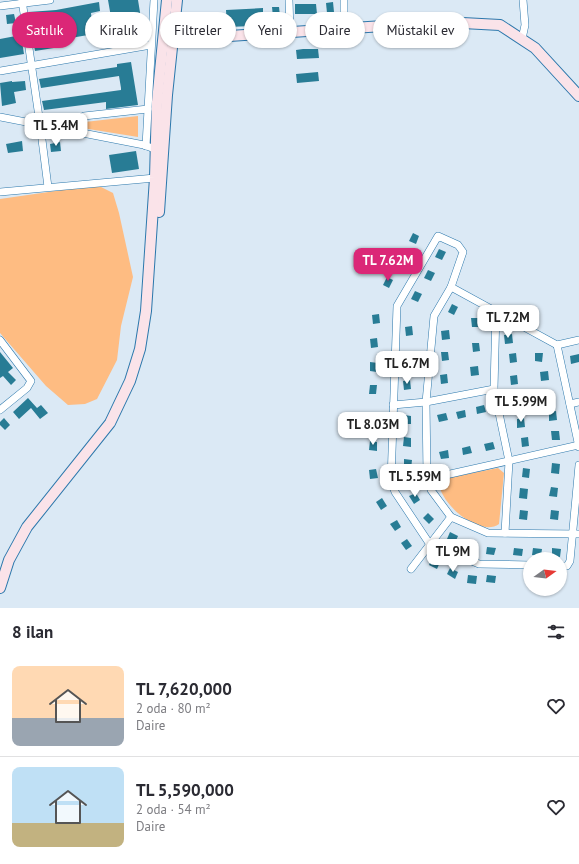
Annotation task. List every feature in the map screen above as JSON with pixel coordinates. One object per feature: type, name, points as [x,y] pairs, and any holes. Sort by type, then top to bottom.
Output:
[{"type":"main road","points":[[166,12],[167,0]]},
{"type":"main road","points":[[176,12],[177,0]]},
{"type":"main road","points":[[365,28],[444,22],[500,25],[535,48],[579,96]]},
{"type":"main road","points":[[3,576],[32,528],[109,433],[135,379],[144,352],[148,326],[155,149],[161,48]]},
{"type":"main road","points":[[0,588],[12,553],[28,527],[98,441],[110,423],[130,381],[140,349],[146,311],[155,178],[155,149],[172,48]]},
{"type":"street","points":[[0,6],[22,2],[50,0]]},
{"type":"street","points":[[152,30],[154,0]]},
{"type":"street","points":[[289,0],[289,12]]},
{"type":"street","points":[[344,0],[344,12]]},
{"type":"street","points":[[522,39],[525,26],[523,0]]},
{"type":"street","points":[[22,2],[48,186]]},
{"type":"street","points":[[0,71],[31,67],[135,48]]},
{"type":"street","points":[[0,117],[61,128],[155,149],[148,109],[151,48]]},
{"type":"street","points":[[61,128],[84,116],[148,109]]},
{"type":"street","points":[[0,192],[48,186],[155,178]]},
{"type":"street","points":[[523,565],[479,564],[429,544],[395,492],[391,481],[392,405],[397,306],[438,236],[458,245],[463,252],[451,287],[434,316],[426,402],[428,479],[431,490],[452,517],[488,533],[576,534]]},
{"type":"street","points":[[451,287],[557,345],[579,340]]},
{"type":"street","points":[[496,311],[494,389],[509,461],[505,534]]},
{"type":"street","points":[[0,340],[31,381],[27,388],[0,410]]},
{"type":"street","points":[[428,479],[579,446],[557,345]]},
{"type":"street","points":[[392,405],[426,402],[494,389]]},
{"type":"street","points":[[570,404],[579,402]]},
{"type":"street","points":[[567,566],[570,560],[576,534],[579,465]]},
{"type":"street","points":[[411,569],[429,544],[452,517]]},
{"type":"shaded area","points":[[138,116],[138,137],[76,127],[76,123]]},
{"type":"shaded area","points":[[97,185],[113,193],[119,213],[133,277],[121,326],[117,360],[97,399],[85,404],[68,405],[46,386],[0,333],[0,199]]},
{"type":"shaded area","points":[[498,468],[504,473],[499,524],[491,527],[481,526],[471,522],[462,516],[445,499],[439,481],[442,479]]},
{"type":"building","points":[[108,0],[138,0],[140,12],[110,12]]},
{"type":"building","points":[[99,2],[100,11],[85,12],[85,36],[77,37],[77,12],[29,12],[56,10]]},
{"type":"building","points":[[333,2],[334,12],[327,12],[326,3]]},
{"type":"building","points":[[295,4],[316,4],[317,12],[297,14],[297,12],[295,12]]},
{"type":"building","points":[[272,7],[279,7],[280,12],[272,12]]},
{"type":"building","points":[[263,8],[263,12],[244,12],[244,26],[236,27],[236,12],[226,12],[226,10]]},
{"type":"building","points":[[12,14],[12,23],[7,24],[6,15]]},
{"type":"building","points":[[12,37],[12,48],[23,48],[24,54],[0,58],[0,39]]},
{"type":"building","points":[[35,48],[54,48],[35,51]]},
{"type":"building","points":[[318,49],[319,58],[297,59],[296,50]]},
{"type":"building","points":[[131,62],[138,105],[106,109],[106,102],[44,110],[42,101],[121,90],[121,88],[119,76],[41,88],[39,79],[117,67],[117,64]]},
{"type":"building","points":[[318,72],[319,81],[297,83],[296,74]]},
{"type":"building","points":[[25,81],[26,90],[14,92],[16,103],[2,106],[0,83]]},
{"type":"building","points":[[22,141],[23,151],[8,153],[6,144]]},
{"type":"building","points":[[60,142],[61,151],[51,152],[50,144]]},
{"type":"building","points":[[136,151],[139,169],[112,173],[109,155]]},
{"type":"building","points":[[413,233],[419,236],[416,244],[409,241]]},
{"type":"building","points":[[439,249],[446,252],[442,260],[435,257]]},
{"type":"building","points":[[400,257],[406,260],[402,268],[396,265]]},
{"type":"building","points":[[428,270],[435,273],[431,281],[424,278]]},
{"type":"building","points":[[387,277],[393,280],[389,288],[383,285]]},
{"type":"building","points":[[415,291],[422,294],[418,302],[411,299]]},
{"type":"building","points":[[452,304],[458,307],[454,315],[448,312]]},
{"type":"building","points":[[379,314],[380,323],[373,324],[372,315]]},
{"type":"building","points":[[471,318],[478,318],[479,327],[472,327]]},
{"type":"building","points":[[412,326],[413,335],[406,336],[405,327]]},
{"type":"building","points":[[449,330],[450,339],[442,340],[441,331]]},
{"type":"building","points":[[512,334],[513,343],[505,344],[504,335]]},
{"type":"building","points":[[377,338],[378,347],[371,348],[370,339]]},
{"type":"building","points":[[472,343],[479,343],[480,351],[473,352]]},
{"type":"building","points":[[0,352],[13,368],[8,372],[16,380],[11,385],[3,376],[0,378]]},
{"type":"building","points":[[441,352],[448,352],[449,360],[442,361]]},
{"type":"building","points":[[516,353],[517,362],[510,363],[509,354]]},
{"type":"building","points":[[535,353],[543,353],[542,362],[535,361]]},
{"type":"building","points":[[411,354],[412,363],[405,364],[404,355]]},
{"type":"building","points":[[579,354],[579,362],[571,364],[570,356]]},
{"type":"building","points":[[370,362],[378,363],[377,372],[370,371]]},
{"type":"building","points":[[478,366],[479,375],[471,376],[470,367]]},
{"type":"building","points":[[548,371],[549,380],[541,381],[540,372]]},
{"type":"building","points":[[447,374],[448,383],[441,384],[440,375]]},
{"type":"building","points":[[517,375],[518,384],[511,385],[510,376]]},
{"type":"building","points":[[410,380],[411,389],[404,390],[403,381]]},
{"type":"building","points":[[370,385],[377,385],[376,394],[369,394]]},
{"type":"building","points":[[545,392],[552,392],[553,400],[546,401]]},
{"type":"building","points":[[514,397],[521,397],[522,406],[514,406]]},
{"type":"building","points":[[28,398],[37,408],[41,405],[48,413],[40,419],[31,408],[19,419],[13,412]]},
{"type":"building","points":[[484,405],[486,412],[477,414],[476,407]]},
{"type":"building","points":[[465,410],[466,417],[458,419],[456,412]]},
{"type":"building","points":[[556,411],[557,420],[549,421],[549,412]]},
{"type":"building","points":[[446,413],[448,420],[439,422],[437,415]]},
{"type":"building","points":[[404,415],[411,416],[411,424],[403,424]]},
{"type":"building","points":[[4,418],[10,425],[5,430],[0,425],[0,422]]},
{"type":"building","points":[[524,418],[525,427],[517,428],[517,419]]},
{"type":"building","points":[[376,420],[377,429],[370,430],[369,421]]},
{"type":"building","points":[[551,431],[559,431],[560,440],[552,440]]},
{"type":"building","points":[[404,437],[411,438],[411,447],[403,446]]},
{"type":"building","points":[[528,437],[529,446],[522,447],[521,438]]},
{"type":"building","points":[[370,441],[377,442],[377,451],[369,450]]},
{"type":"building","points":[[493,442],[495,449],[486,451],[484,444]]},
{"type":"building","points":[[470,446],[472,453],[463,455],[462,448]]},
{"type":"building","points":[[448,450],[449,458],[441,459],[439,452]]},
{"type":"building","points":[[404,459],[412,460],[411,469],[404,468]]},
{"type":"building","points":[[552,463],[560,464],[559,474],[551,473]]},
{"type":"building","points":[[523,468],[530,469],[529,478],[522,477]]},
{"type":"building","points":[[376,469],[378,478],[370,479],[369,470]]},
{"type":"building","points":[[551,487],[558,488],[557,497],[549,496]]},
{"type":"building","points":[[520,488],[528,489],[527,499],[519,498]]},
{"type":"building","points":[[416,493],[420,500],[414,504],[409,496]]},
{"type":"building","points":[[382,498],[387,506],[381,510],[376,502]]},
{"type":"building","points":[[520,510],[528,511],[527,520],[519,519]]},
{"type":"building","points":[[551,510],[559,511],[558,520],[550,519]]},
{"type":"building","points":[[428,513],[434,519],[429,524],[423,518]]},
{"type":"building","points":[[397,520],[401,527],[395,531],[390,524]]},
{"type":"building","points":[[450,532],[458,536],[455,543],[447,539]]},
{"type":"building","points":[[407,539],[412,546],[406,550],[401,543]]},
{"type":"building","points":[[467,542],[475,546],[472,552],[464,548]]},
{"type":"building","points":[[487,547],[496,548],[494,555],[486,554]]},
{"type":"building","points":[[514,548],[523,549],[522,556],[513,555]]},
{"type":"building","points":[[533,548],[542,549],[542,552],[532,552]]},
{"type":"building","points":[[552,548],[561,549],[561,552],[552,552]]},
{"type":"building","points":[[432,558],[440,562],[437,569],[429,565]]},
{"type":"building","points":[[450,568],[458,572],[455,579],[447,574]]},
{"type":"building","points":[[468,575],[477,576],[476,584],[467,583]]},
{"type":"building","points":[[487,575],[496,576],[495,583],[486,582]]}]
